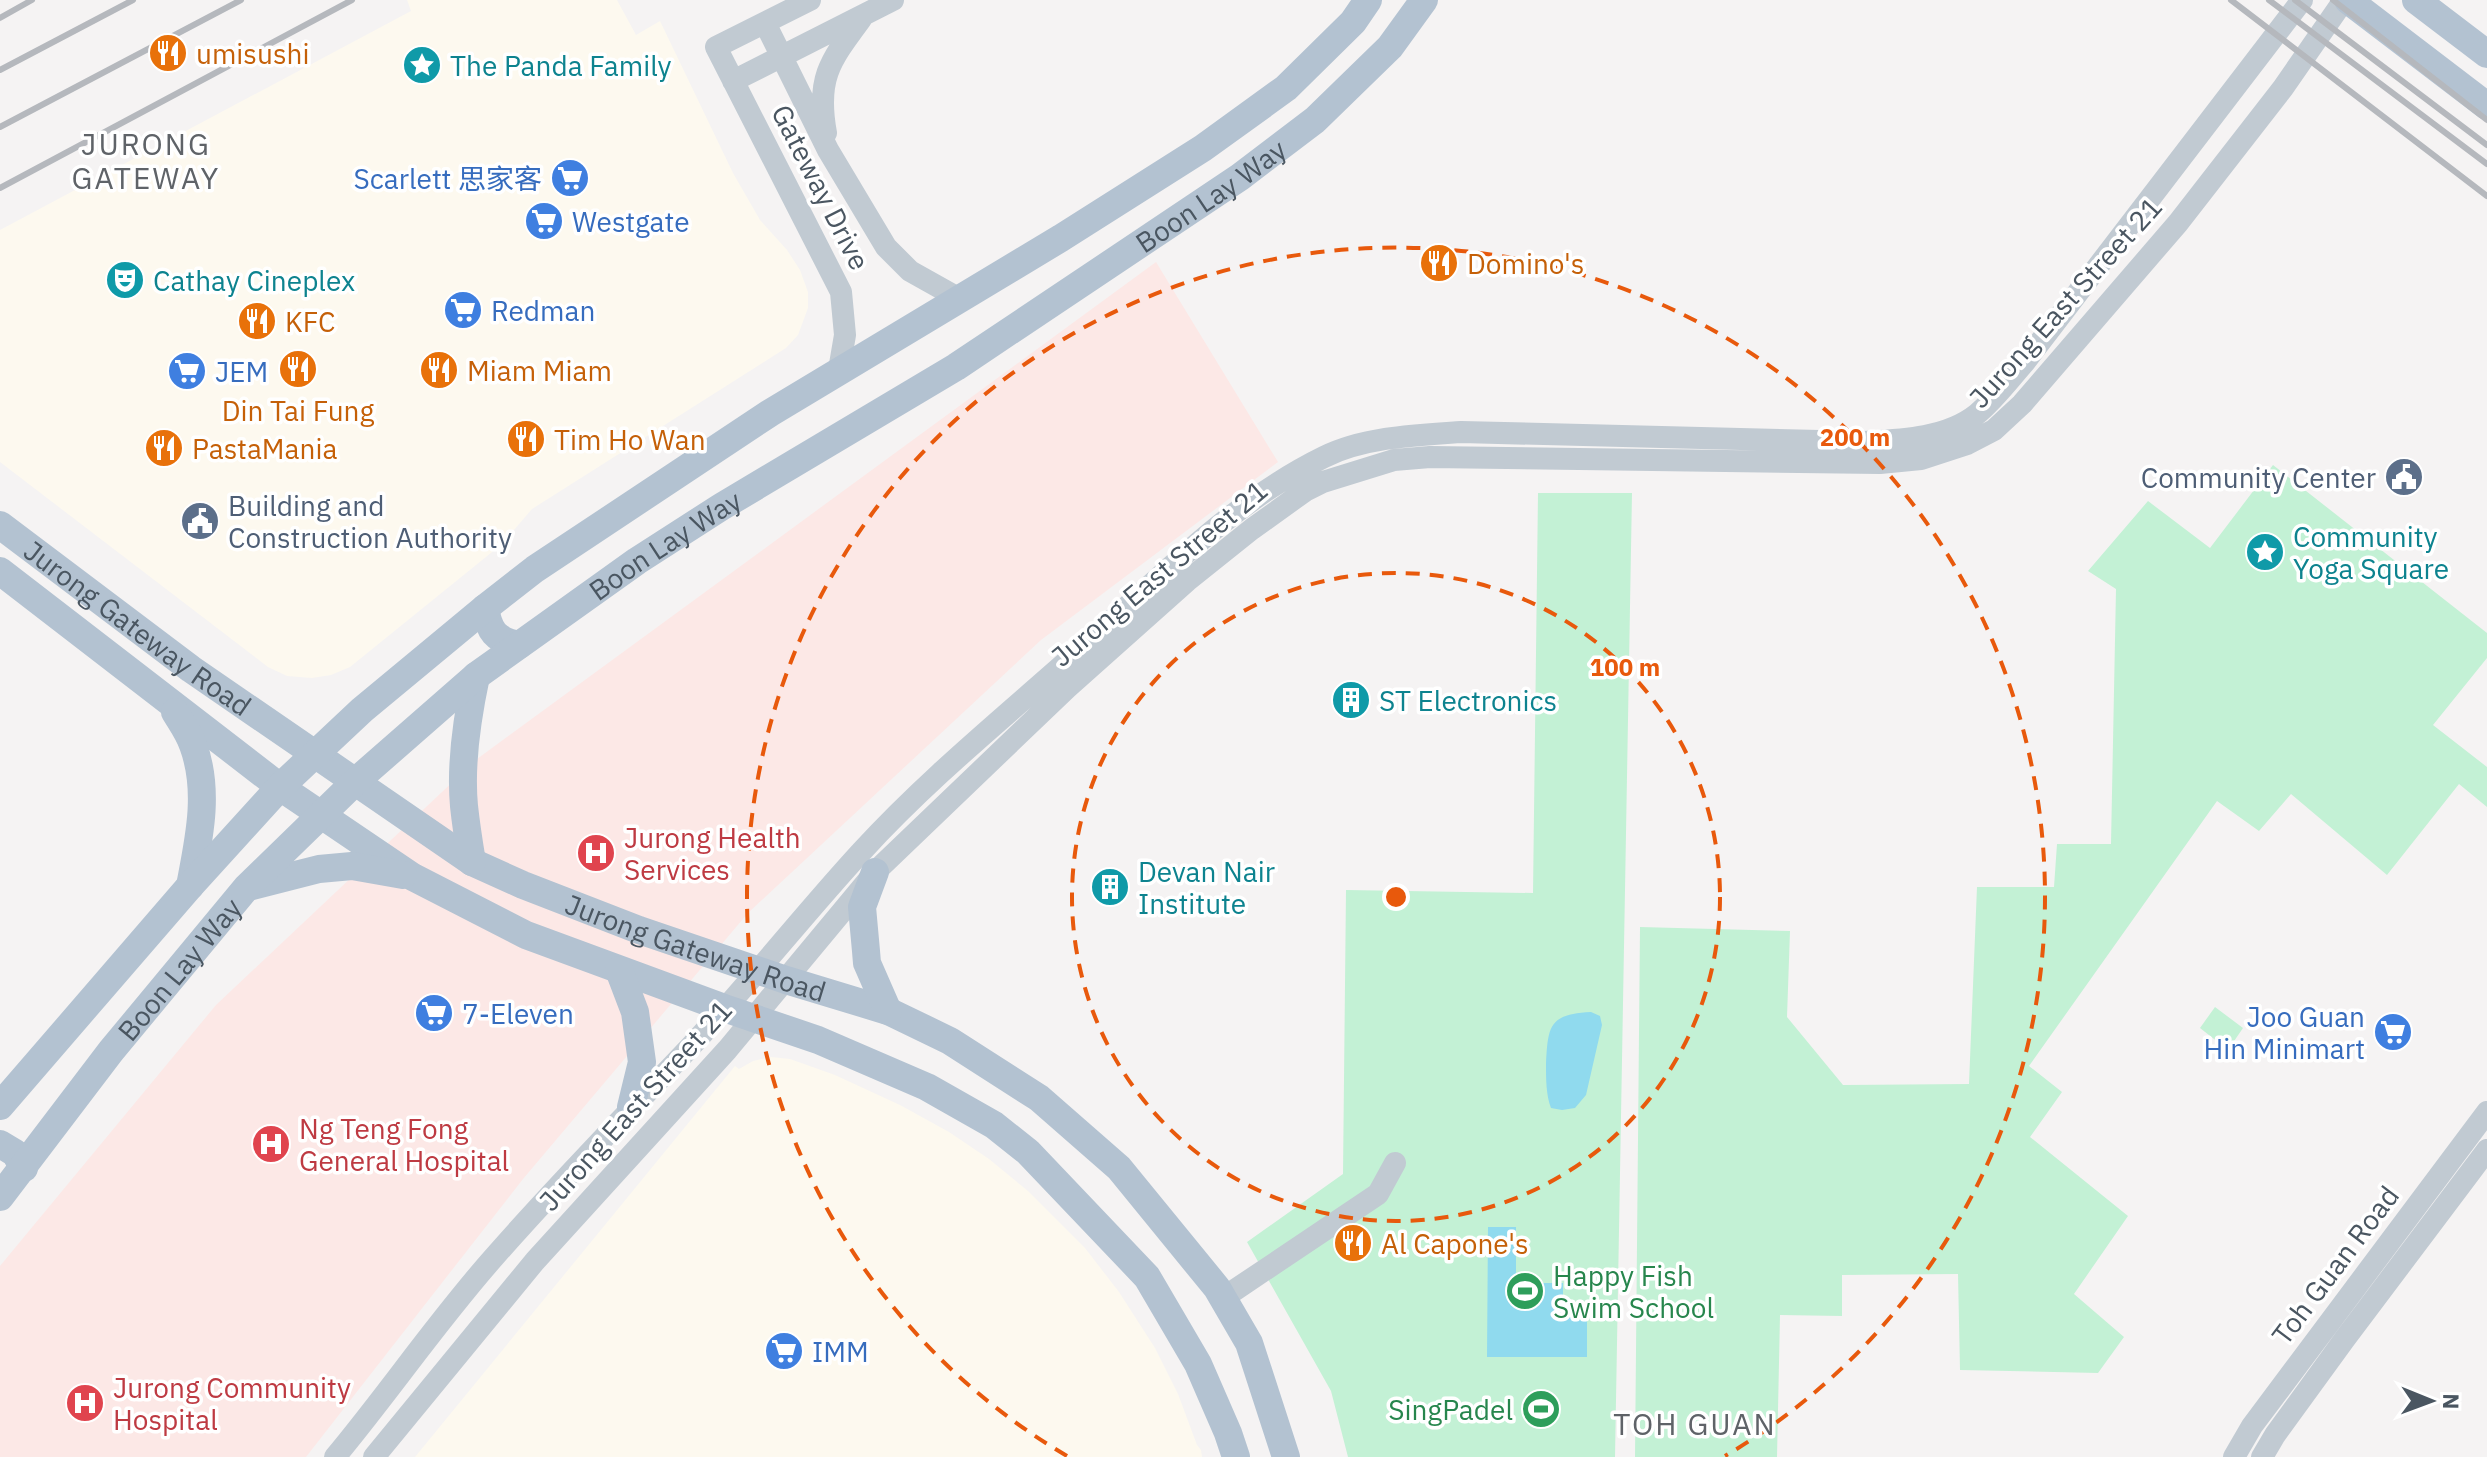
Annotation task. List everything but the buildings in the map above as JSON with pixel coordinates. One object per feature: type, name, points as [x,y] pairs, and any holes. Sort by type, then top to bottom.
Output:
[{"type":"main road","name":"Boon Lay Way","points":[[0,1106],[280,787],[362,710],[485,608],[535,569],[770,413],[1203,148],[1286,88],[1353,22],[1368,0]]},
{"type":"main road","name":"Boon Lay Way","points":[[0,1197],[111,1051],[247,887],[356,781],[476,676],[637,561],[721,507],[956,367],[1240,177],[1315,120],[1390,47],[1424,0]]},
{"type":"main road","points":[[2346,0],[2487,106]]},
{"type":"main road","points":[[2416,0],[2487,54]]},
{"type":"main road","name":"Jurong Gateway Road","points":[[0,525],[191,669],[472,862],[639,930],[757,971],[888,1011],[950,1041],[1039,1098],[1119,1168],[1220,1293],[1249,1343],[1286,1457]]},
{"type":"main road","name":"Jurong Gateway Road","points":[[0,571],[280,787],[413,877],[526,935],[818,1040],[927,1087],[994,1125],[1028,1152],[1147,1277],[1198,1364],[1236,1457]]},
{"type":"main road","points":[[485,608],[487,622],[494,634],[505,642],[519,645]]},
{"type":"main road","points":[[472,862],[464,805],[464,763],[467,715],[476,676]]},
{"type":"main road","points":[[169,701],[193,742],[201,775],[201,827],[190,886]]},
{"type":"main road","points":[[247,887],[319,869],[352,866],[413,877]]},
{"type":"main road","points":[[875,872],[862,907],[867,963],[888,1011]]},
{"type":"main road","points":[[619,970],[635,1012],[642,1062],[631,1107]]},
{"type":"main road","points":[[0,1144],[15,1153],[24,1168]]},
{"type":"street","name":"Gateway Drive","points":[[810,0],[716,47],[841,292],[845,335],[839,370]]},
{"type":"street","points":[[733,81],[893,0]]},
{"type":"street","name":"Jurong East Street 21","points":[[335,1457],[494,1256],[724,1008],[864,849],[991,727],[1216,527],[1261,494],[1329,454],[1389,438],[1461,432],[1861,442],[1899,440],[1943,431],[1968,420],[2024,363],[2302,0]]},
{"type":"street","name":"Jurong East Street 21","points":[[374,1457],[541,1254],[754,1018],[875,872],[1067,688],[1187,581],[1272,514],[1323,482],[1394,460],[1430,457],[1880,463],[1921,459],[1967,444],[1994,430],[2022,404],[2178,223],[2283,88],[2346,0]]},
{"type":"street","points":[[828,150],[822,114],[823,86],[833,57],[864,15]]},
{"type":"street","name":"Gateway Drive","points":[[765,23],[828,150],[886,247],[910,271],[960,299]]},
{"type":"street","name":"Toh Guan Road","points":[[2234,1457],[2252,1426],[2487,1112]]},
{"type":"street","name":"Toh Guan Road","points":[[2262,1457],[2344,1340],[2487,1150]]},
{"type":"street","points":[[1220,1293],[1372,1181],[1386,1163]]},
{"type":"shaded area","points":[[407,0],[617,0],[636,35],[660,21],[733,173],[760,220],[800,270],[808,292],[808,308],[798,335],[786,348],[532,509],[502,544],[350,667],[331,675],[312,678],[287,676],[268,667],[0,462],[0,230],[411,11]]},
{"type":"shaded area","name":"Jurong Health Services","points":[[1156,262],[1278,462],[1041,640],[748,913],[523,1179],[306,1457],[0,1457],[0,1266],[216,1005],[477,759]]},
{"type":"shaded area","points":[[771,1057],[790,1059],[835,1075],[900,1105],[949,1132],[1028,1191],[1085,1248],[1119,1292],[1155,1348],[1178,1394],[1202,1457],[415,1457],[735,1066],[739,1069],[753,1061]]},
{"type":"green space","points":[[2273,465],[2487,633],[2487,658],[2433,725],[2487,767],[2487,807],[2459,784],[2387,875],[2291,794],[2259,831],[2217,801],[2029,1066],[2062,1092],[2030,1137],[2128,1216],[2074,1294],[2124,1337],[2098,1373],[1960,1370],[1958,1274],[1842,1275],[1842,1316],[1780,1315],[1777,1457],[1635,1457],[1640,927],[1790,931],[1787,1017],[1843,1085],[1969,1084],[1977,887],[2054,887],[2057,844],[2111,844],[2116,589],[2088,571],[2148,501],[2210,548]]},
{"type":"green space","points":[[1538,493],[1632,493],[1615,1457],[1348,1457],[1331,1391],[1247,1242],[1343,1174],[1346,890],[1533,893]]},
{"type":"green space","points":[[2215,1007],[2243,1028],[2228,1050],[2200,1028]]},
{"type":"water","points":[[1591,1012],[1600,1016],[1602,1025],[1586,1095],[1575,1108],[1551,1108],[1546,1075],[1550,1031],[1559,1019]]},
{"type":"water","name":"Happy Fish Swim School","points":[[1488,1227],[1516,1227],[1516,1283],[1563,1283],[1563,1306],[1587,1307],[1587,1357],[1487,1357]]},
{"type":"railway","points":[[0,18],[32,0]]},
{"type":"railway","points":[[0,70],[133,0]]},
{"type":"railway","points":[[0,127],[241,0]]},
{"type":"railway","points":[[0,188],[352,0]]},
{"type":"railway","points":[[2231,0],[2487,196]]},
{"type":"railway","points":[[2269,0],[2487,164]]},
{"type":"railway","points":[[2295,0],[2487,145]]},
{"type":"railway","points":[[2333,0],[2487,120]]},
{"type":"place","name":"umisushi","points":[[168,53]]},
{"type":"place","name":"The Panda Family","points":[[422,65]]},
{"type":"place","name":"Scarlett 思家客","points":[[570,178]]},
{"type":"place","name":"Westgate","points":[[544,221]]},
{"type":"place","name":"Domino's","points":[[1439,263]]},
{"type":"place","name":"Cathay Cineplex","points":[[125,280]]},
{"type":"place","name":"Redman","points":[[463,310]]},
{"type":"place","name":"KFC","points":[[257,321]]},
{"type":"place","name":"Din Tai Fung","points":[[298,369]]},
{"type":"place","name":"Miam Miam","points":[[439,370]]},
{"type":"place","name":"JEM","points":[[187,371]]},
{"type":"place","name":"Tim Ho Wan","points":[[526,439]]},
{"type":"place","name":"PastaMania","points":[[164,448]]},
{"type":"place","name":"Community Center","points":[[2404,477]]},
{"type":"place","name":"Building and Construction Authority","points":[[200,521]]},
{"type":"place","name":"Community Yoga Square","points":[[2265,552]]},
{"type":"place","name":"ST Electronics","points":[[1351,700]]},
{"type":"place","name":"Jurong Health Services","points":[[596,853]]},
{"type":"place","name":"Devan Nair Institute","points":[[1110,887]]},
{"type":"place","name":"7-Eleven","points":[[434,1013]]},
{"type":"place","name":"Joo Guan Hin Minimart","points":[[2393,1032]]},
{"type":"place","name":"Ng Teng Fong General Hospital","points":[[271,1144]]},
{"type":"place","name":"Al Capone's","points":[[1353,1243]]},
{"type":"place","name":"Happy Fish Swim School","points":[[1525,1291]]},
{"type":"place","name":"IMM","points":[[784,1351]]},
{"type":"place","name":"Jurong Community Hospital","points":[[85,1403]]},
{"type":"place","name":"SingPadel","points":[[1541,1409]]},
{"type":"district","name":"JURONG GATEWAY","points":[[146,160]]},
{"type":"district","name":"TOH GUAN","points":[[1695,1423]]}]
